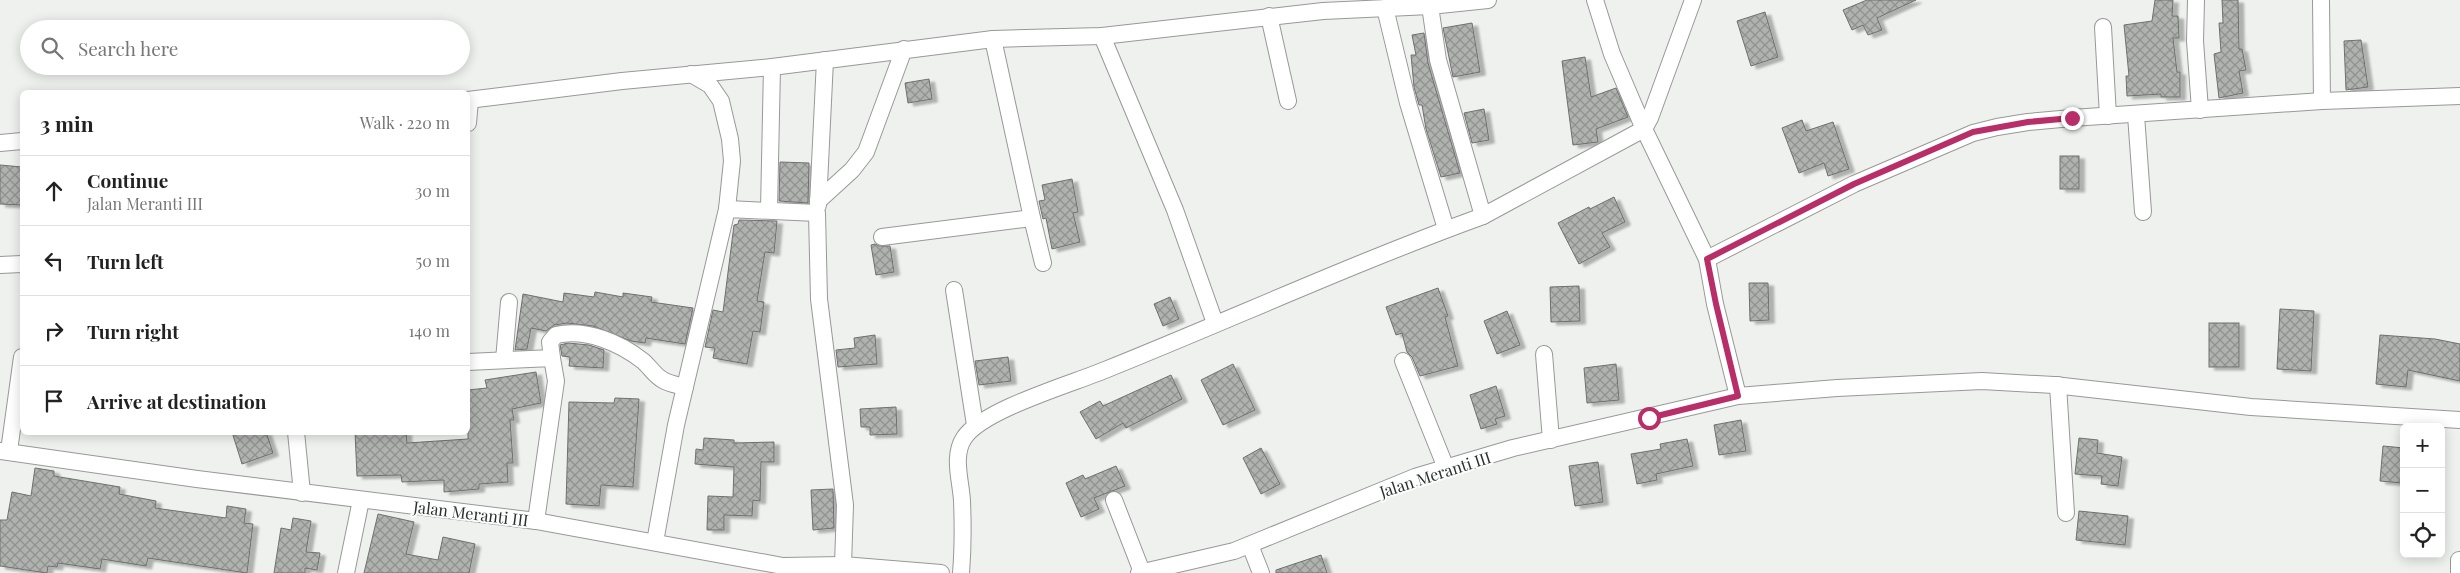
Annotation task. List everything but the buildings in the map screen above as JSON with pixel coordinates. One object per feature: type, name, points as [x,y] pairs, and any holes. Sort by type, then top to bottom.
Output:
[{"type":"street","points":[[470,100],[690,74],[772,67],[993,39],[1102,36],[1269,16],[1430,6],[1488,0]]},
{"type":"street","points":[[1595,0],[1612,54],[1644,130],[1707,259],[1738,396]]},
{"type":"street","points":[[961,573],[962,499],[958,454],[960,444],[975,425],[1034,398],[1374,256],[1483,216],[1644,130],[1693,0]]},
{"type":"street","points":[[2196,0],[2200,110]]},
{"type":"street","points":[[2321,0],[2322,101]]},
{"type":"street","points":[[1430,6],[1438,60],[1483,216]]},
{"type":"street","points":[[1385,8],[1408,103],[1446,229]]},
{"type":"street","points":[[1269,16],[1288,101]]},
{"type":"street","points":[[2103,27],[2108,116]]},
{"type":"street","points":[[1102,36],[1175,210],[1215,323]]},
{"type":"street","points":[[993,39],[1043,263]]},
{"type":"street","points":[[727,208],[818,207],[866,152],[904,49]]},
{"type":"street","points":[[825,60],[818,207],[819,299],[845,505],[843,565]]},
{"type":"street","points":[[769,209],[772,67]]},
{"type":"street","points":[[655,542],[676,425],[727,208],[732,161],[730,139],[721,101],[710,85],[690,74]]},
{"type":"street","points":[[1707,259],[1854,184],[1973,132],[2028,122],[2108,116],[2322,101],[2460,96]]},
{"type":"street","points":[[2136,114],[2143,212]]},
{"type":"street","points":[[0,143],[20,141]]},
{"type":"street","points":[[882,237],[1032,218]]},
{"type":"street","points":[[0,265],[20,264]]},
{"type":"street","points":[[954,290],[975,425]]},
{"type":"street","points":[[504,360],[509,302]]},
{"type":"street","points":[[536,521],[556,381],[550,342],[556,335],[574,334],[603,338],[637,357],[664,381],[685,386]]},
{"type":"street","points":[[1544,354],[1551,440]]},
{"type":"street","points":[[470,362],[552,358]]},
{"type":"street","points":[[1403,361],[1446,468]]},
{"type":"street","points":[[5,451],[20,368]]},
{"type":"street","name":"Jalan Meranti III","points":[[1141,573],[1234,551],[1415,477],[1551,440],[1738,396],[1956,380],[2058,385],[2251,407],[2460,420]]},
{"type":"street","points":[[2058,385],[2066,513]]},
{"type":"street","points":[[296,435],[302,492]]},
{"type":"street","name":"Jalan Meranti III","points":[[5,451],[361,500],[536,521],[655,542],[783,569],[843,565],[941,573]]},
{"type":"street","points":[[346,573],[361,500]]},
{"type":"street","points":[[1114,500],[1141,573]]},
{"type":"street","points":[[1250,545],[1261,573]]},
{"type":"route","points":[[1649,418],[1738,396],[1707,259],[1854,184],[1973,132],[2028,122],[2072,118]]}]
